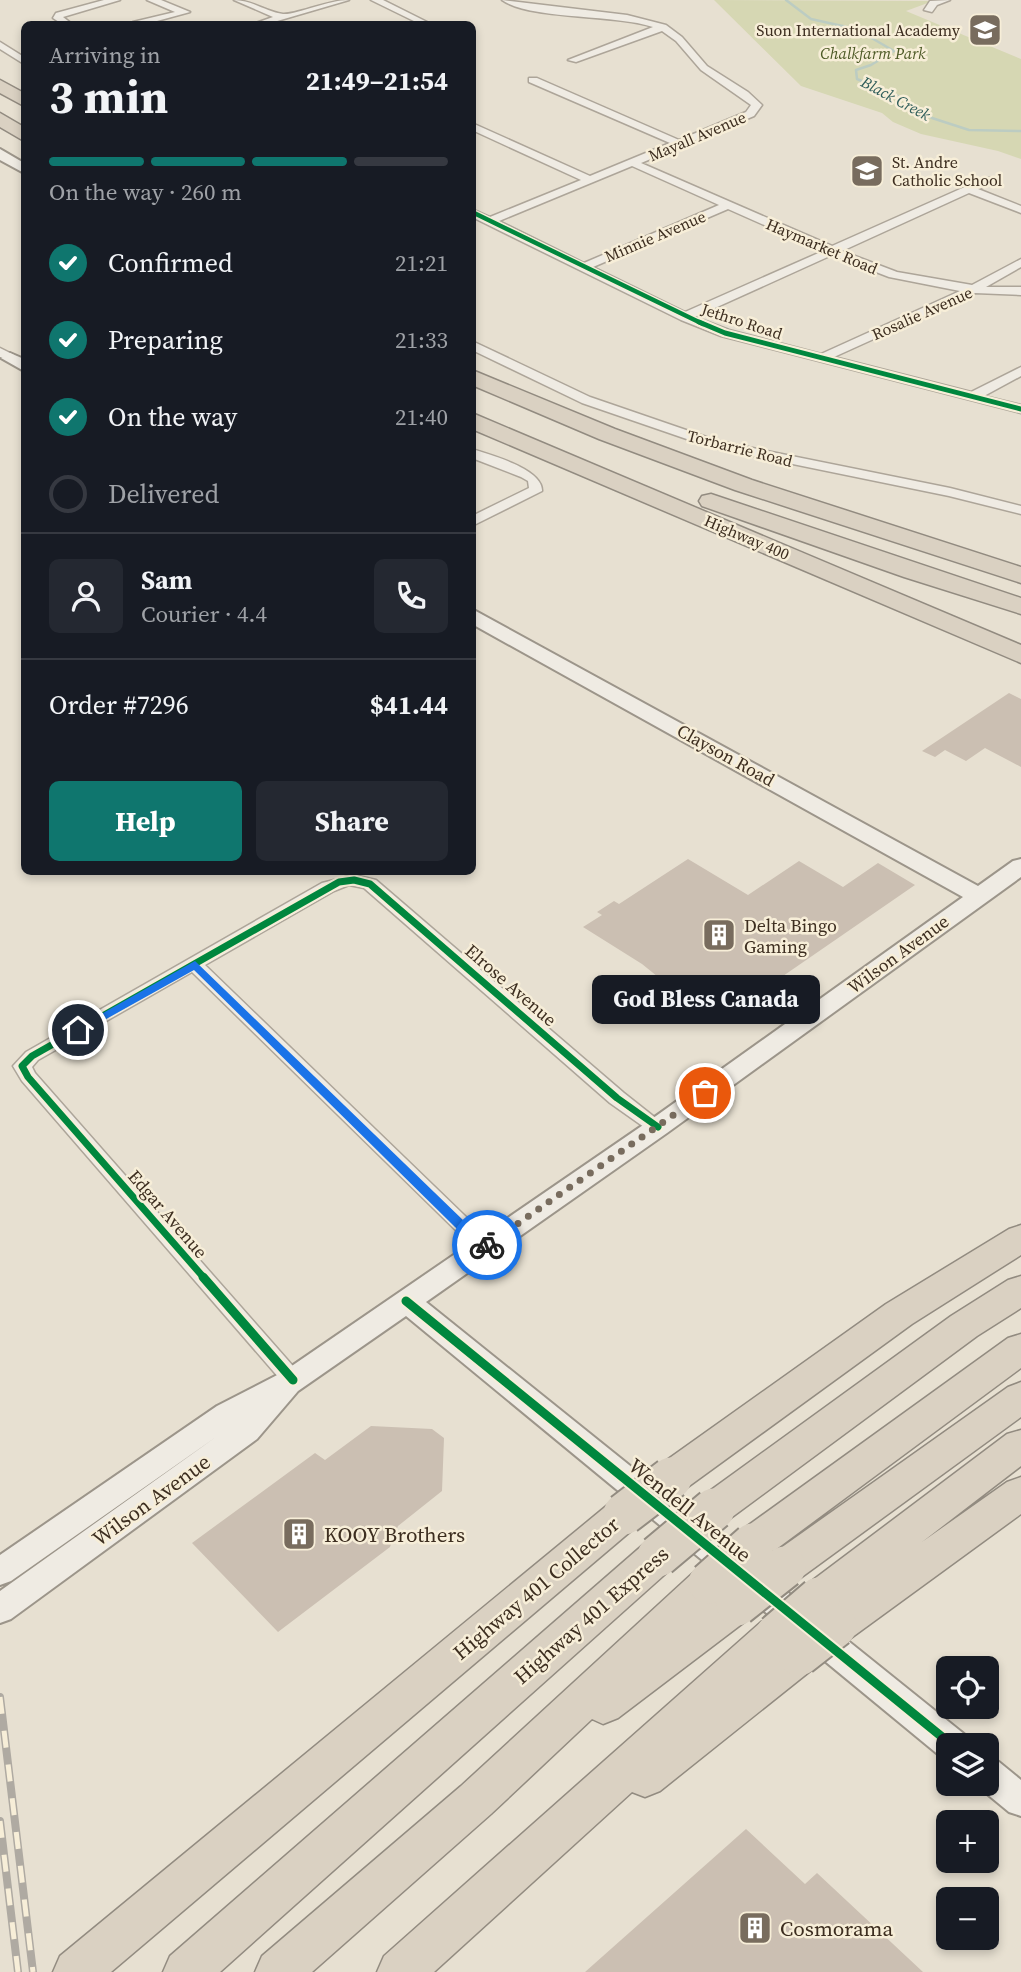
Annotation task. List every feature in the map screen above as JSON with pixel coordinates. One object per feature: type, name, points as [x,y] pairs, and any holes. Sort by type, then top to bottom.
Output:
[{"type":"highway","points":[[0,85],[21,99]]},
{"type":"highway","points":[[0,119],[21,133]]},
{"type":"highway","points":[[476,379],[602,433],[800,506],[1021,575]]},
{"type":"highway","points":[[476,409],[602,462],[913,572],[1021,606]]},
{"type":"highway","name":"Highway 400","points":[[476,422],[1021,655]]},
{"type":"highway","points":[[726,479],[1021,558]]},
{"type":"highway","points":[[913,572],[1021,615]]},
{"type":"highway","name":"Highway 401 Collector","points":[[76,1972],[624,1514],[899,1314],[1021,1238]]},
{"type":"highway","name":"Highway 401 Express","points":[[186,1972],[713,1510],[964,1326],[1021,1290]]},
{"type":"highway","points":[[278,1972],[476,1800],[1021,1348]]},
{"type":"highway","points":[[769,1556],[1021,1397]]},
{"type":"highway","points":[[409,1964],[828,1612],[1021,1445]]},
{"type":"highway","points":[[828,1612],[1021,1493]]},
{"type":"main road","points":[[0,153],[21,167]]},
{"type":"main road","name":"Clayson Road","points":[[476,617],[979,896]]},
{"type":"main road","name":"Wilson Avenue","points":[[0,1572],[226,1414],[293,1380],[658,1127],[1021,866]]},
{"type":"main road","name":"Wendell Avenue","points":[[406,1301],[937,1733]]},
{"type":"main road","name":"Wilson Avenue","points":[[0,1609],[247,1430],[293,1380]]},
{"type":"main road","points":[[999,1783],[1021,1801]]},
{"type":"street","points":[[66,0],[81,8]]},
{"type":"street","points":[[148,21],[185,12],[152,0]]},
{"type":"street","points":[[239,0],[292,21]]},
{"type":"street","points":[[272,21],[344,0]]},
{"type":"street","points":[[376,0],[420,21]]},
{"type":"street","points":[[507,0],[542,9],[608,15],[663,27]]},
{"type":"street","points":[[929,10],[933,4],[945,0]]},
{"type":"street","points":[[63,21],[58,18],[59,15],[110,1]]},
{"type":"street","points":[[573,60],[663,27]]},
{"type":"street","name":"Mayall Avenue","points":[[490,221],[750,114],[757,105],[704,68],[678,38],[663,27]]},
{"type":"street","points":[[0,45],[21,59]]},
{"type":"street","points":[[533,80],[680,144]]},
{"type":"street","points":[[476,128],[590,180]]},
{"type":"street","name":"Haymarket Road","points":[[633,163],[829,251],[901,278],[974,289],[1021,291]]},
{"type":"street","points":[[685,317],[989,180]]},
{"type":"street","points":[[970,190],[1021,210]]},
{"type":"street","name":"Minnie Avenue","points":[[584,267],[726,206]]},
{"type":"street","name":"Jethro Road","points":[[476,214],[685,317],[725,333],[1021,409]]},
{"type":"street","name":"Rosalie Avenue","points":[[820,359],[974,289],[1021,262]]},
{"type":"street","name":"Torbarrie Road","points":[[476,347],[586,400],[715,444],[950,492],[1021,510]]},
{"type":"street","points":[[974,396],[1021,371]]},
{"type":"street","points":[[476,455],[532,477],[536,486],[535,491],[476,520]]},
{"type":"street","name":"Elrose Avenue","points":[[195,965],[340,881],[360,880],[370,884],[617,1098],[658,1127]]},
{"type":"street","points":[[195,965],[485,1247]]},
{"type":"street","name":"Edgar Avenue","points":[[195,965],[32,1056],[22,1066],[293,1380]]},
{"type":"green space","name":"Chalkfarm Park","points":[[714,0],[933,1],[906,11],[1021,59],[1021,159],[998,151],[921,134],[893,122],[882,113],[801,86]]},
{"type":"building","points":[[1009,693],[1021,699],[1021,767],[985,748],[966,761],[945,750],[935,757],[922,751]]},
{"type":"building","name":"Delta Bingo Gaming","points":[[688,859],[748,895],[799,861],[843,887],[878,863],[915,885],[715,1023],[642,964],[583,927],[602,915],[597,912],[614,901],[619,904]]},
{"type":"building","name":"KOOY Brothers","points":[[371,1426],[432,1429],[444,1438],[442,1491],[398,1526],[390,1547],[278,1632],[192,1543],[315,1453],[325,1460]]},
{"type":"building","name":"Cosmorama","points":[[746,1829],[805,1884],[817,1873],[923,1972],[585,1972]]},
{"type":"waterway","name":"Black Creek","points":[[786,0],[811,19],[856,29],[894,51],[871,65],[856,70],[857,79],[898,96],[932,118],[969,130],[1021,131]]},
{"type":"railway","points":[[0,1697],[33,1972]]},
{"type":"railway","points":[[0,1821],[18,1972]]},
{"type":"cycle path","points":[[476,214],[685,317],[725,333],[1021,409]]},
{"type":"cycle path","points":[[293,1380],[28,1077],[22,1066],[32,1056],[328,887],[354,880],[370,884],[617,1098],[658,1127]]},
{"type":"cycle path","points":[[406,1301],[937,1733]]},
{"type":"way so far","points":[[487,1245],[705,1093]]},
{"type":"place","name":"Suon International Academy","points":[[985,30]]},
{"type":"place","name":"St. Andre Catholic School","points":[[867,171]]},
{"type":"place","name":"Delta Bingo Gaming","points":[[719,935]]},
{"type":"place","name":"God Bless Canada","points":[[705,1093]]},
{"type":"place","name":"KOOY Brothers","points":[[299,1534]]},
{"type":"place","name":"Cosmorama","points":[[755,1928]]},
{"type":"route","points":[[78,1030],[195,965],[459,1224],[485,1247],[487,1245]]}]
